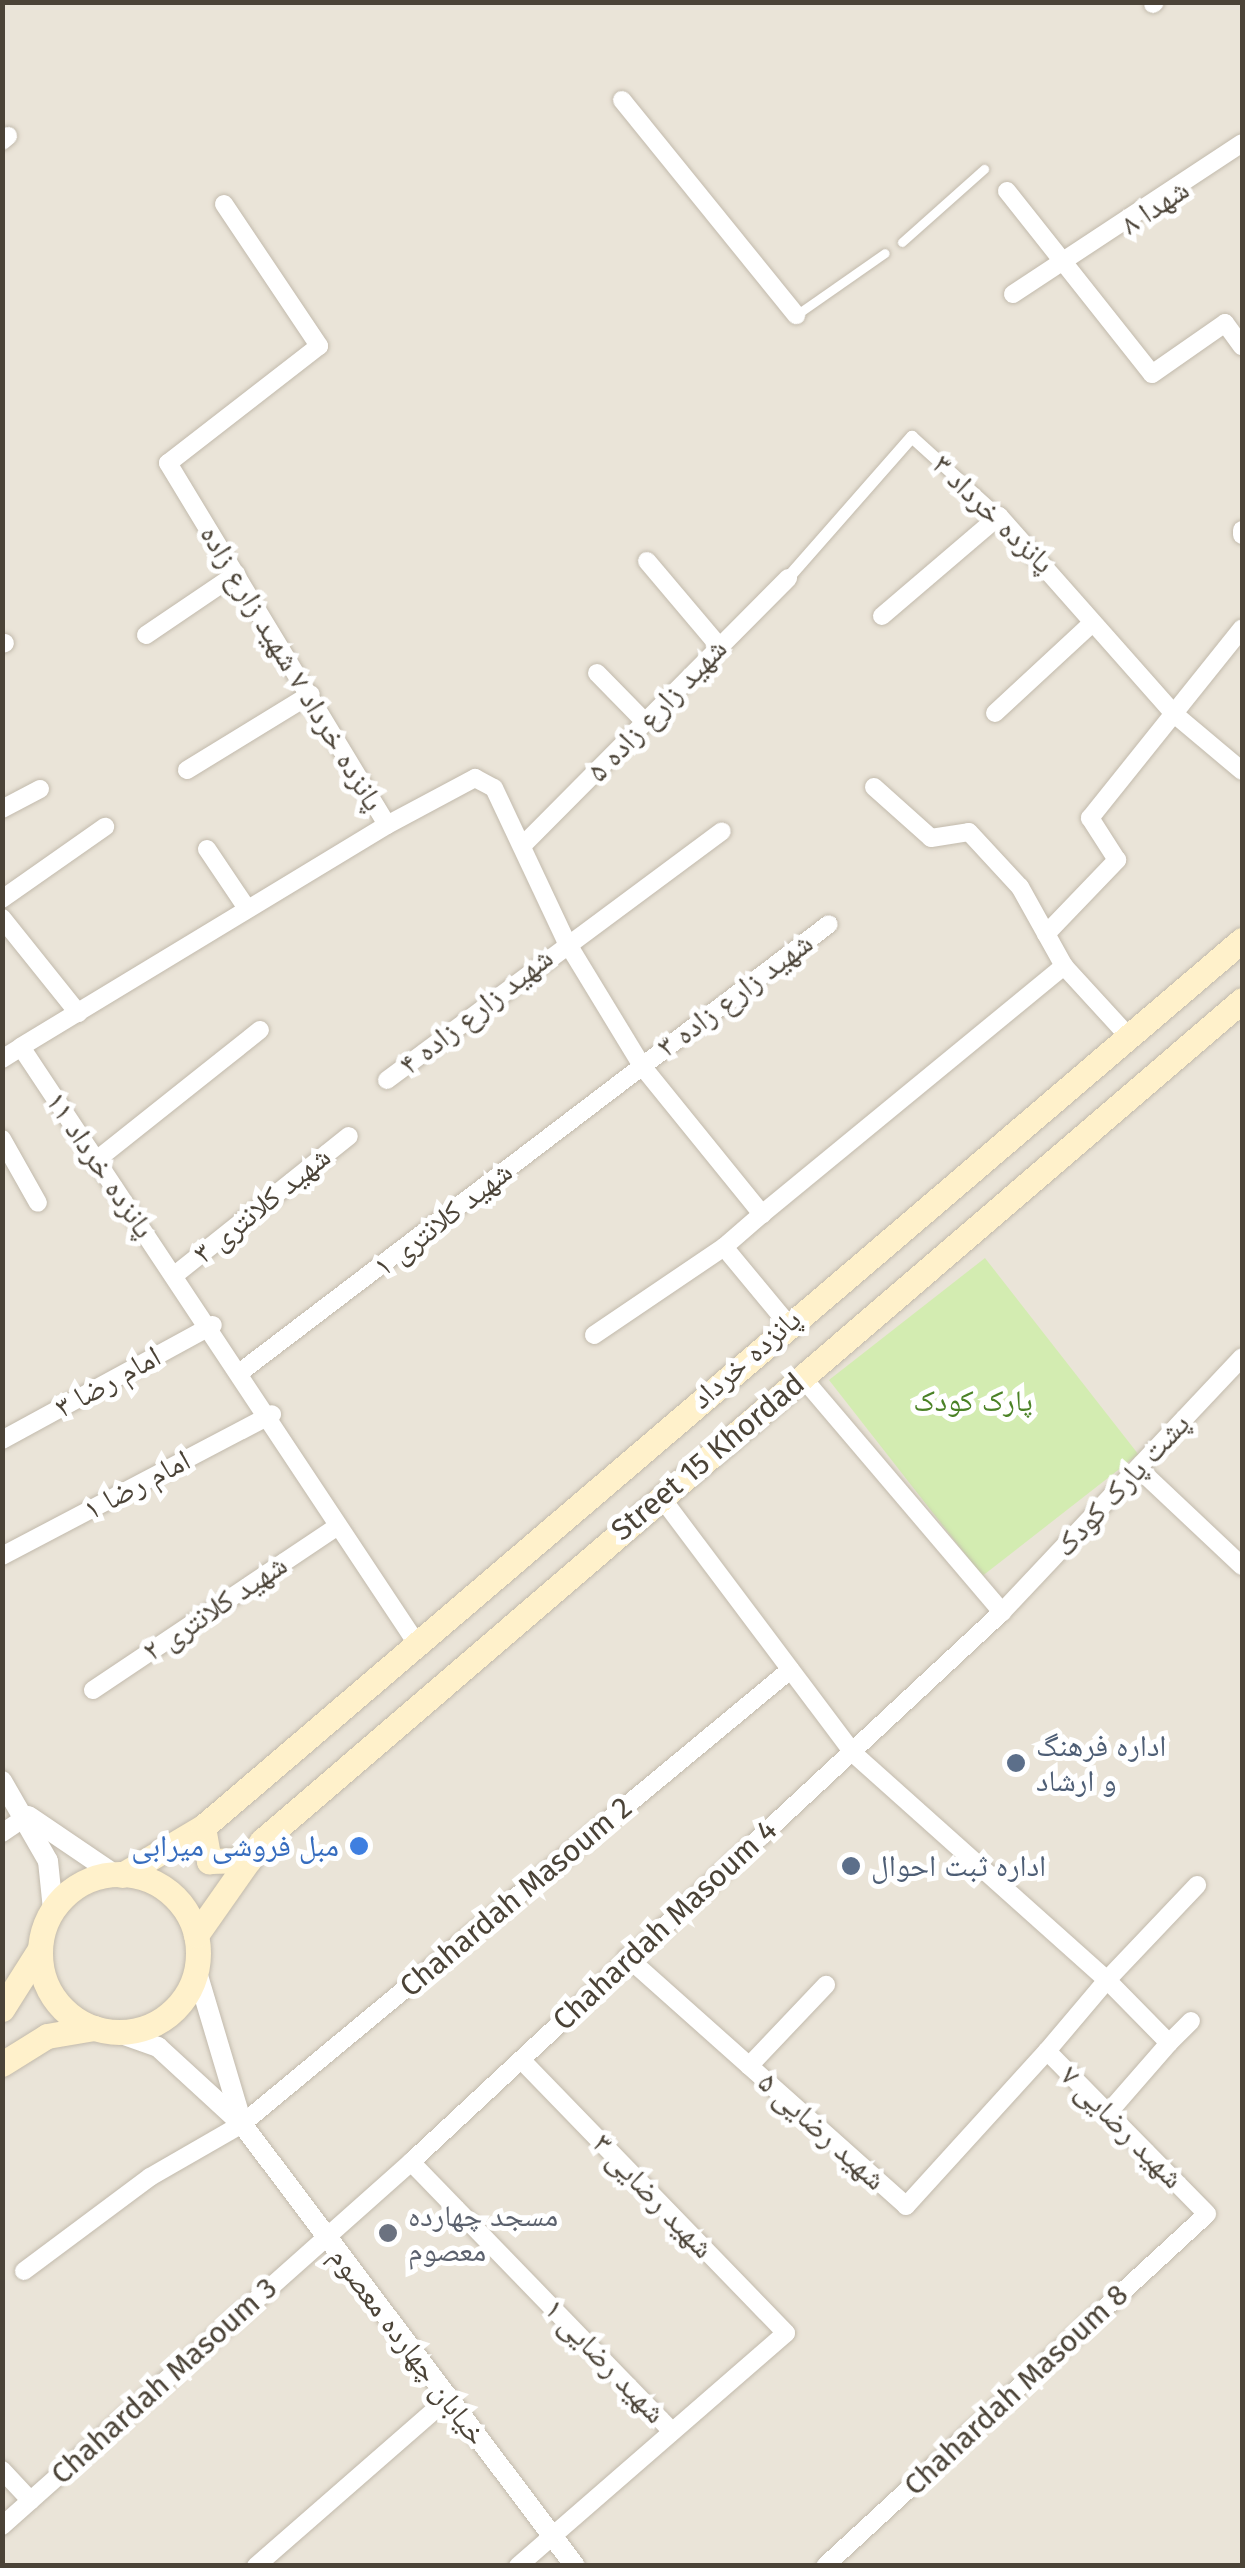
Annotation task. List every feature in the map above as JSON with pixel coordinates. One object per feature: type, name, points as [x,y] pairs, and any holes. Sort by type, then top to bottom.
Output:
[{"type":"main road","name":"پانزده خرداد","points":[[204,1828],[414,1641],[1242,940]]},
{"type":"main road","name":"Street 15 Khordad","points":[[196,1934],[249,1860],[661,1497],[1242,1000]]},
{"type":"main road","points":[[2,2009],[35,1967],[53,1909],[80,1885],[118,1875],[204,1828],[209,1860],[249,1860]]},
{"type":"main road","points":[[2,2064],[47,2036],[159,2022],[196,1969],[196,1934],[166,1890],[118,1875]]},
{"type":"main road","points":[[40,1943],[52,1996],[105,2030]]},
{"type":"street","points":[[622,100],[796,316]]},
{"type":"street","name":"شهدا ۸","points":[[1013,294],[1064,266],[1242,142]]},
{"type":"street","points":[[1007,191],[1152,374],[1225,323],[1242,346]]},
{"type":"street","name":"پانزده خرداد ۷ شهید زارع زاده","points":[[224,204],[319,346],[168,463],[387,825],[476,778],[494,788],[526,842],[566,941],[642,1066],[762,1214]]},
{"type":"street","name":"پانزده خرداد ۳","points":[[788,578],[912,437],[1047,559],[1090,625],[1174,712],[1242,771]]},
{"type":"street","points":[[882,616],[999,516]]},
{"type":"street","points":[[647,562],[718,645]]},
{"type":"street","points":[[146,634],[236,574]]},
{"type":"street","name":"شهید زارع زاده ۵","points":[[526,842],[788,578]]},
{"type":"street","points":[[994,714],[1090,625]]},
{"type":"street","points":[[1046,934],[1117,860],[1090,818],[1242,628]]},
{"type":"street","points":[[597,673],[645,722]]},
{"type":"street","points":[[187,770],[311,694]]},
{"type":"street","points":[[874,786],[930,838],[969,832],[1020,886],[1064,966],[1130,1038]]},
{"type":"street","points":[[2,809],[40,789]]},
{"type":"street","points":[[2,1059],[246,906],[387,825]]},
{"type":"street","points":[[2,899],[105,827]]},
{"type":"street","name":"شهید زارع زاده ۴","points":[[387,1080],[566,941],[722,831]]},
{"type":"street","points":[[207,849],[246,906]]},
{"type":"street","points":[[2,918],[78,1014]]},
{"type":"street","name":"شهید زارع زاده ۳","points":[[642,1066],[829,924]]},
{"type":"street","points":[[594,1335],[724,1247],[1064,966]]},
{"type":"street","points":[[94,1162],[260,1030]]},
{"type":"street","name":"پانزده خرداد ۱۱","points":[[21,1047],[94,1162],[243,1370],[414,1641]]},
{"type":"street","name":"شهید کلانتری ۱","points":[[243,1370],[642,1066]]},
{"type":"street","name":"شهید کلانتری ۳","points":[[176,1274],[349,1136]]},
{"type":"street","points":[[2,1139],[38,1203]]},
{"type":"street","points":[[724,1247],[786,1323]]},
{"type":"street","name":"امام رضا ۳","points":[[2,1440],[213,1325]]},
{"type":"street","name":"پشت پارک کودک","points":[[1002,1612],[1242,1357]]},
{"type":"street","points":[[802,1377],[1002,1612]]},
{"type":"street","name":"امام رضا ۱","points":[[2,1556],[272,1414]]},
{"type":"street","points":[[1138,1468],[1242,1566]]},
{"type":"street","points":[[661,1497],[852,1753],[1107,1980],[1169,2043]]},
{"type":"street","name":"شهید کلانتری ۲","points":[[92,1690],[338,1526]]},
{"type":"street","name":"Chahardah Masoum 4","points":[[325,2235],[412,2162],[627,1957],[1002,1612]]},
{"type":"street","name":"Chahardah Masoum 2","points":[[24,2271],[150,2177],[242,2124],[790,1670]]},
{"type":"street","points":[[2,1781],[29,1815],[48,1861],[53,1909]]},
{"type":"street","points":[[2,1833],[29,1815]]},
{"type":"street","points":[[29,1815],[118,1875]]},
{"type":"street","name":"شهید رضایی ۷","points":[[1196,1885],[1047,2051],[1207,2214]]},
{"type":"street","name":"شهید رضایی ۵","points":[[627,1957],[906,2206],[1047,2051]]},
{"type":"street","points":[[196,1969],[242,2124]]},
{"type":"street","points":[[749,2066],[826,1985]]},
{"type":"street","points":[[1108,2113],[1191,2020]]},
{"type":"street","points":[[105,2030],[158,2047],[242,2124]]},
{"type":"street","name":"شهید رضایی ۳","points":[[521,2060],[786,2332],[672,2431]]},
{"type":"street","name":"خیابان چهارده معصوم","points":[[242,2124],[446,2400],[575,2566]]},
{"type":"street","name":"شهید رضایی ۱","points":[[412,2162],[672,2431]]},
{"type":"street","name":"Chahardah Masoum 8","points":[[825,2566],[1207,2214]]},
{"type":"street","name":"Chahardah Masoum 3","points":[[2,2526],[325,2235]]},
{"type":"street","points":[[256,2566],[446,2400]]},
{"type":"street","points":[[518,2566],[672,2431]]},
{"type":"street","points":[[2,2470],[31,2501]]},
{"type":"lane","points":[[902,242],[984,170]]},
{"type":"lane","points":[[796,316],[885,253]]},
{"type":"shaded area","points":[[3,3],[1242,3],[1242,2565],[3,2565]]},
{"type":"green space","name":"پارک کودک","points":[[985,1258],[1138,1454],[982,1576],[829,1380]]},
{"type":"place","name":"اداره فرهنگ و ارشاد","points":[[1016,1763]]},
{"type":"place","name":"مبل فروشی میرابی","points":[[359,1846]]},
{"type":"place","name":"اداره ثبت احوال","points":[[851,1866]]},
{"type":"place","name":"مسجد چهارده معصوم","points":[[388,2233]]}]
